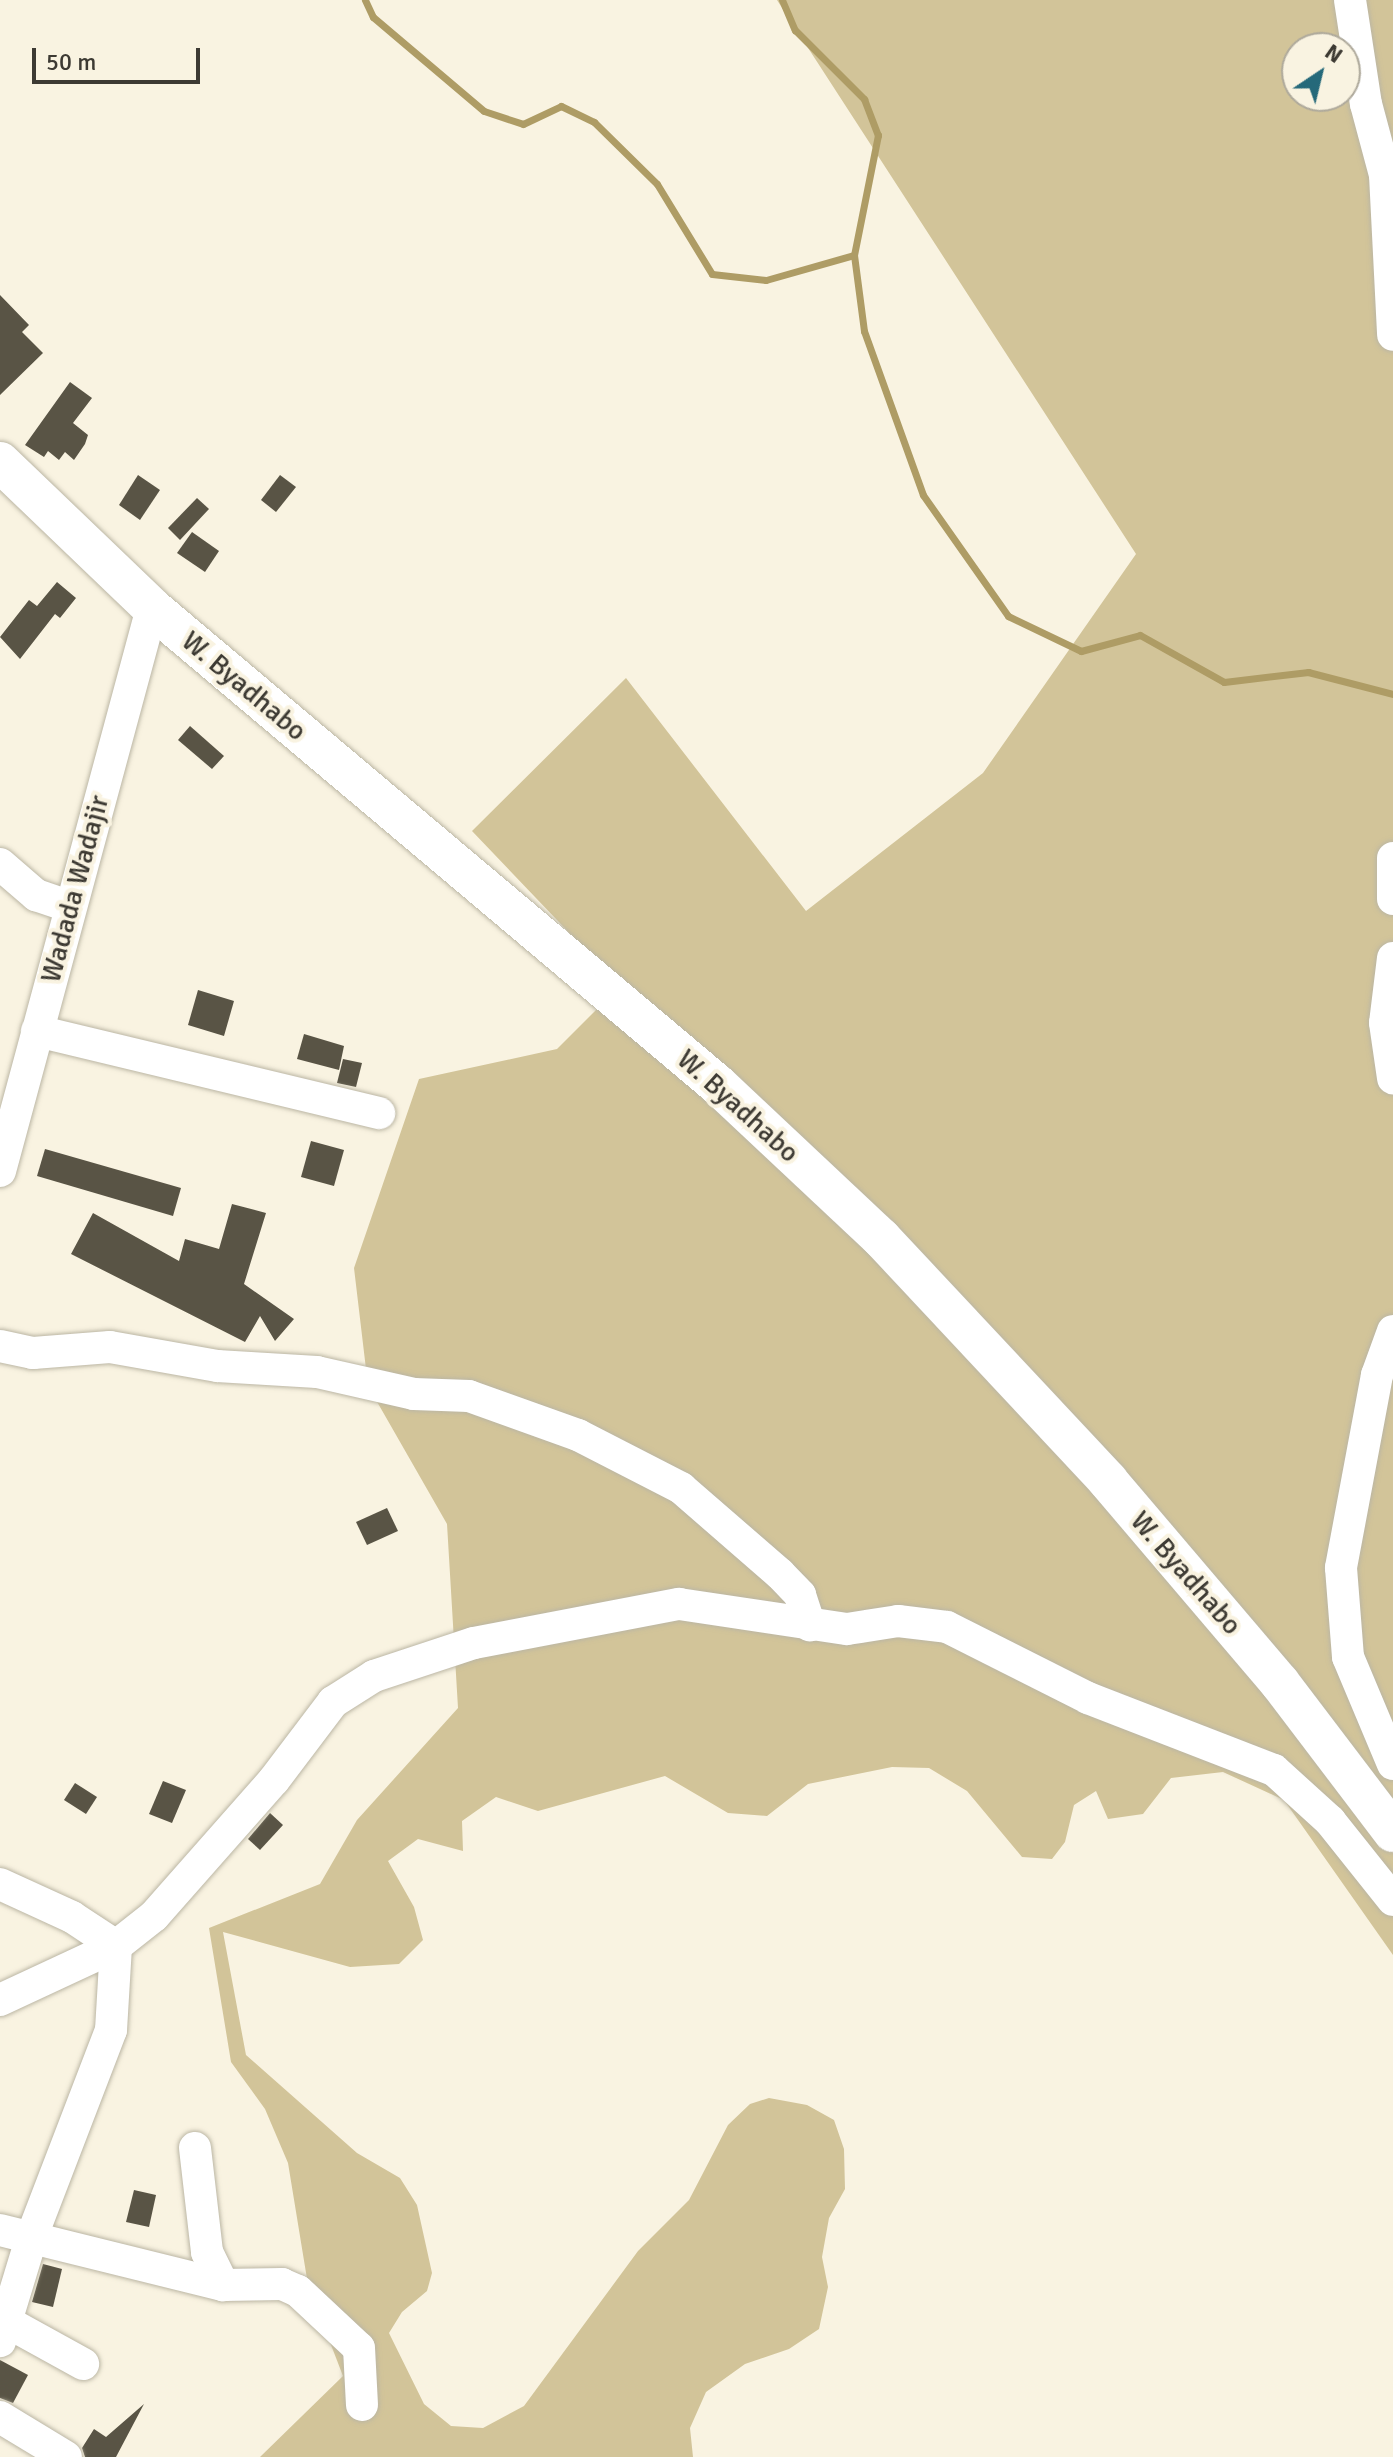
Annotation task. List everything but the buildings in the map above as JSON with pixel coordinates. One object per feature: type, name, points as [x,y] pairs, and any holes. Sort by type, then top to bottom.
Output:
[{"type":"main road","name":"W. Byadhabo","points":[[0,462],[152,608],[718,1085],[881,1238],[1128,1505],[1280,1683],[1393,1832]]},
{"type":"street","points":[[1350,0],[1366,104],[1385,175],[1393,335]]},
{"type":"street","name":"Wadada Wadajir","points":[[0,1171],[152,608]]},
{"type":"street","points":[[1393,858],[1393,899]]},
{"type":"street","points":[[0,864],[36,895],[70,907]]},
{"type":"street","points":[[1393,958],[1385,1023],[1393,1078]]},
{"type":"street","points":[[37,1031],[379,1113]]},
{"type":"street","points":[[1393,1331],[1377,1375],[1341,1568],[1348,1657],[1393,1764]]},
{"type":"street","points":[[0,1346],[33,1353],[110,1347],[217,1366],[317,1372],[414,1394],[469,1396],[578,1435],[681,1488],[800,1595],[810,1625]]},
{"type":"street","points":[[0,2000],[116,1946],[154,1916],[199,1867],[333,1702],[374,1676],[474,1643],[679,1604],[847,1629],[898,1621],[947,1627],[1101,1704],[1274,1770],[1330,1821],[1393,1900]]},
{"type":"street","points":[[0,1884],[72,1917],[116,1946]]},
{"type":"street","points":[[83,2364],[4,2331],[32,2236],[111,2030],[116,1946]]},
{"type":"street","points":[[195,2148],[207,2252],[223,2285]]},
{"type":"street","points":[[0,2230],[223,2285],[282,2284],[298,2291],[359,2348],[362,2405]]},
{"type":"street","points":[[0,2417],[66,2457]]},
{"type":"shaded area","points":[[777,0],[1393,0],[1393,1955],[1284,1800],[1223,1772],[1171,1778],[1143,1814],[1108,1819],[1096,1791],[1074,1805],[1065,1842],[1052,1859],[1022,1857],[967,1791],[929,1768],[892,1767],[808,1784],[767,1816],[728,1813],[665,1776],[538,1811],[496,1797],[462,1821],[463,1851],[418,1839],[388,1861],[414,1907],[423,1940],[399,1964],[350,1967],[223,1932],[246,2055],[357,2153],[400,2178],[417,2205],[432,2273],[427,2291],[402,2312],[389,2333],[424,2404],[451,2426],[483,2428],[524,2406],[638,2251],[689,2200],[728,2125],[750,2104],[769,2098],[807,2105],[834,2120],[844,2149],[845,2189],[829,2218],[822,2257],[828,2287],[819,2329],[789,2349],[745,2364],[706,2392],[690,2428],[693,2457],[260,2457],[343,2376],[308,2285],[288,2163],[265,2109],[231,2062],[209,1928],[320,1884],[357,1820],[458,1708],[447,1524],[368,1386],[354,1268],[419,1079],[557,1049],[620,986],[472,831],[626,678],[806,911],[983,773],[1136,554]]},
{"type":"waterway","points":[[365,0],[373,17],[484,111],[523,124],[561,106],[594,122],[657,184],[712,274],[766,280],[854,255]]},
{"type":"waterway","points":[[782,0],[795,30],[864,99],[878,135],[854,255],[864,331],[923,495],[1008,616],[1081,651],[1140,635],[1224,682],[1308,672],[1393,694]]}]
